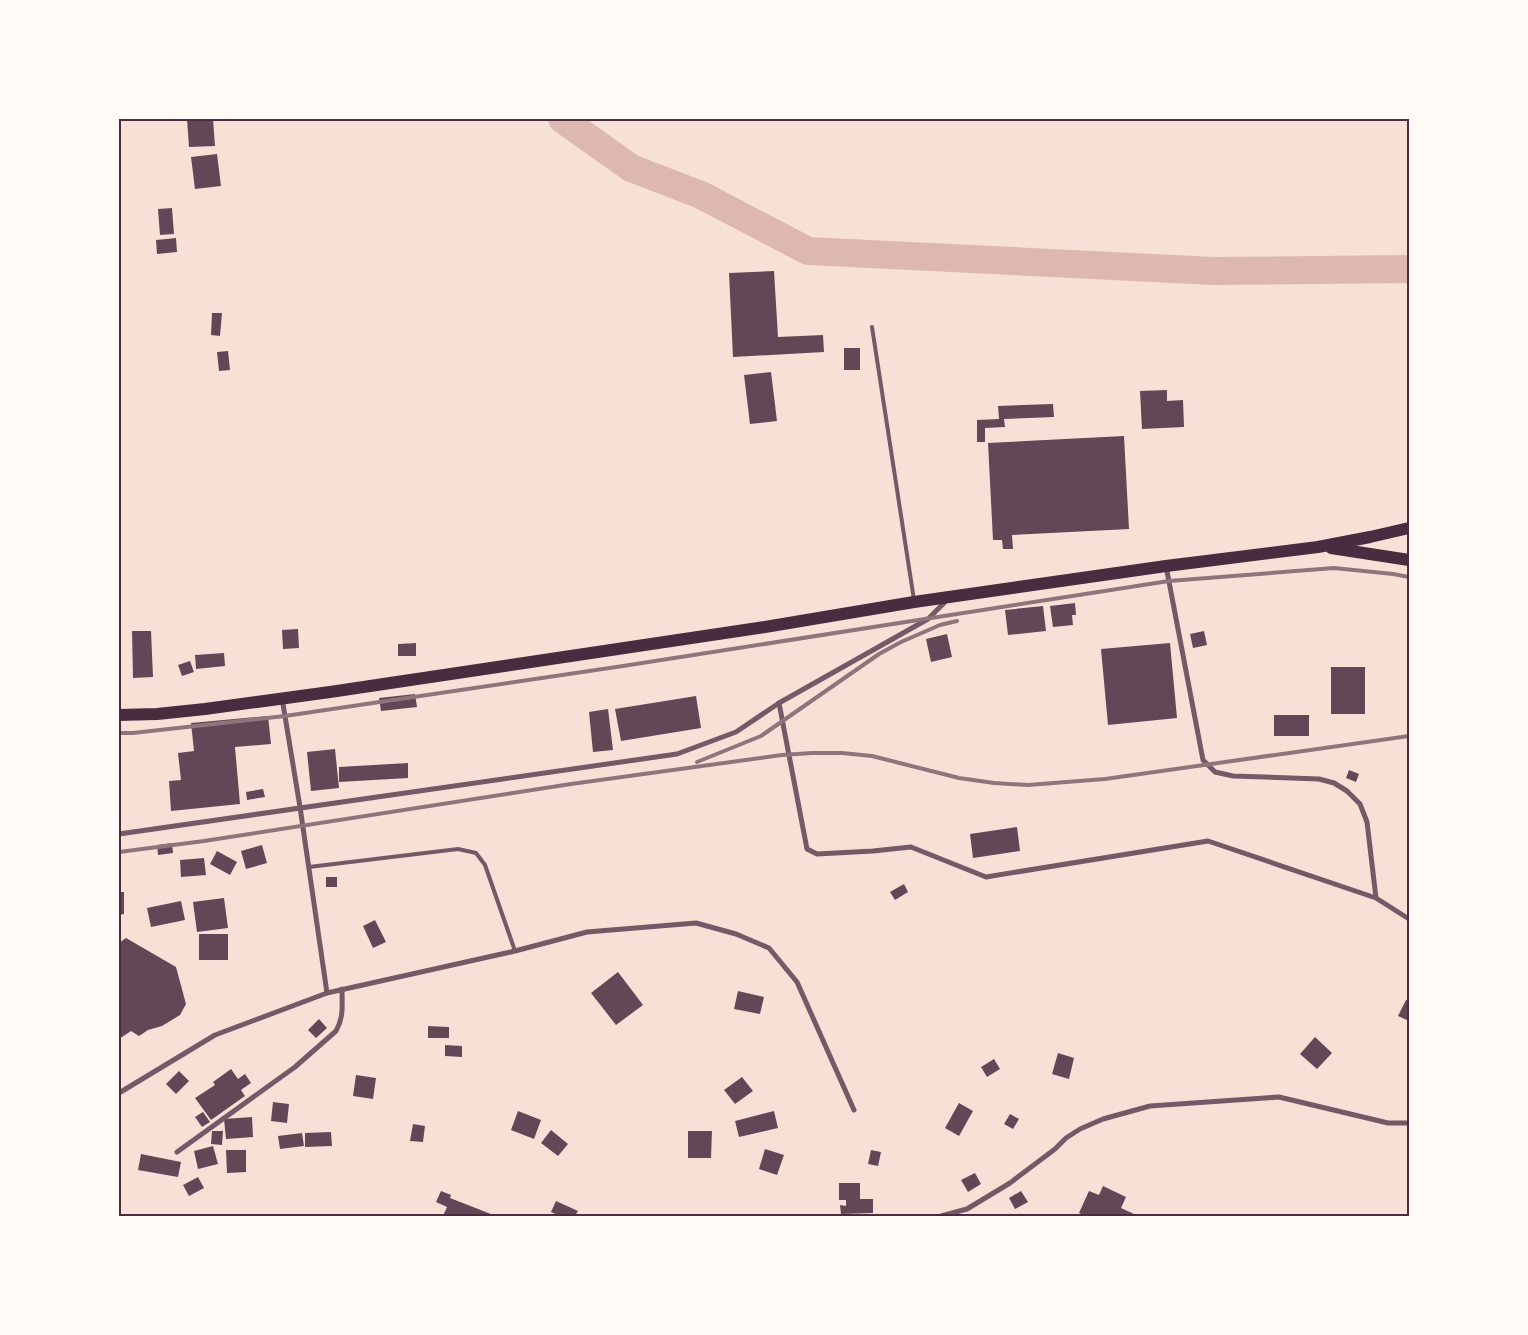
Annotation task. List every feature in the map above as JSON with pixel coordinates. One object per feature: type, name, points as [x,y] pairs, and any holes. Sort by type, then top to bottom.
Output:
[{"type":"main road","points":[[119,715],[158,714],[282,698],[735,632],[914,602],[1166,566],[1318,547],[1409,528]]},
{"type":"main road","points":[[1318,547],[1409,560]]},
{"type":"street","points":[[1166,566],[1203,760],[1215,772],[1233,776],[1319,779],[1334,783],[1347,791],[1360,804],[1367,822],[1376,898]]},
{"type":"street","points":[[119,834],[677,754],[736,732],[779,703],[928,619],[950,598]]},
{"type":"street","points":[[282,698],[327,993]]},
{"type":"street","points":[[779,703],[807,848],[818,854],[872,851],[911,846],[986,877],[1208,840],[1376,898],[1409,919]]},
{"type":"street","points":[[119,1093],[215,1035],[327,993],[587,932],[696,923],[736,934],[769,948],[797,982],[854,1110]]},
{"type":"street","points":[[177,1152],[295,1067],[336,1031],[343,1013],[342,989]]},
{"type":"street","points":[[940,1216],[967,1209],[1010,1183],[1080,1129],[1103,1118],[1150,1106],[1278,1097],[1388,1123],[1409,1123]]},
{"type":"lane","points":[[872,327],[914,602]]},
{"type":"lane","points":[[309,867],[458,849],[476,853],[485,865],[515,950]]},
{"type":"building","points":[[187,119],[213,119],[215,146],[189,147]]},
{"type":"building","points":[[217,154],[221,186],[195,189],[191,157]]},
{"type":"building","points":[[172,208],[174,234],[160,235],[158,209]]},
{"type":"building","points":[[176,238],[177,252],[157,254],[156,240]]},
{"type":"building","points":[[774,271],[778,337],[823,335],[824,352],[733,357],[729,273]]},
{"type":"building","points":[[212,313],[222,313],[220,336],[211,335]]},
{"type":"building","points":[[844,348],[860,348],[860,370],[844,370]]},
{"type":"building","points":[[228,351],[230,370],[219,371],[217,352]]},
{"type":"building","points":[[771,372],[777,421],[750,424],[744,375]]},
{"type":"building","points":[[1167,390],[1167,401],[1183,400],[1184,427],[1142,429],[1140,391]]},
{"type":"building","points":[[1053,404],[1054,417],[1004,419],[1005,427],[985,428],[985,442],[977,442],[977,420],[999,419],[998,406]]},
{"type":"building","points":[[1124,436],[1129,529],[1012,535],[1013,549],[1003,549],[1002,540],[993,540],[988,443]]},
{"type":"building","points":[[1075,603],[1076,615],[1072,615],[1073,625],[1053,627],[1050,606]]},
{"type":"building","points":[[1043,606],[1046,631],[1008,635],[1005,610]]},
{"type":"building","points":[[298,629],[299,648],[283,649],[282,630]]},
{"type":"building","points":[[132,631],[151,631],[153,677],[133,678]]},
{"type":"building","points":[[1204,631],[1207,645],[1193,648],[1190,634]]},
{"type":"building","points":[[947,634],[952,657],[931,662],[926,639]]},
{"type":"building","points":[[416,643],[416,656],[398,656],[398,644]]},
{"type":"building","points":[[1170,643],[1177,718],[1108,725],[1101,649]]},
{"type":"building","points":[[224,653],[225,666],[196,669],[195,655]]},
{"type":"building","points":[[190,661],[194,672],[182,676],[178,665]]},
{"type":"building","points":[[1331,667],[1365,667],[1365,714],[1331,714]]},
{"type":"building","points":[[415,694],[417,707],[381,711],[379,698]]},
{"type":"building","points":[[696,696],[701,728],[621,741],[615,709]]},
{"type":"building","points":[[608,709],[613,750],[593,752],[589,712]]},
{"type":"building","points":[[1274,715],[1309,715],[1309,736],[1274,736]]},
{"type":"building","points":[[268,716],[271,744],[235,747],[240,804],[171,811],[169,781],[181,780],[178,753],[194,751],[191,723]]},
{"type":"building","points":[[335,749],[339,788],[311,791],[307,752]]},
{"type":"building","points":[[408,763],[408,778],[339,782],[339,767]]},
{"type":"building","points":[[1349,770],[1359,774],[1356,782],[1346,778]]},
{"type":"building","points":[[263,789],[265,797],[247,800],[246,792]]},
{"type":"building","points":[[1017,827],[1020,851],[973,858],[970,834]]},
{"type":"building","points":[[172,843],[173,853],[158,855],[157,845]]},
{"type":"building","points":[[262,845],[267,863],[246,869],[241,851]]},
{"type":"building","points":[[217,851],[237,862],[230,875],[210,864]]},
{"type":"building","points":[[204,858],[206,875],[181,877],[180,860]]},
{"type":"building","points":[[326,877],[337,877],[337,887],[326,887]]},
{"type":"building","points":[[904,884],[908,892],[895,900],[890,892]]},
{"type":"building","points":[[119,892],[124,892],[124,914],[119,915]]},
{"type":"building","points":[[224,898],[228,928],[197,932],[193,902]]},
{"type":"building","points":[[181,901],[185,920],[151,927],[147,908]]},
{"type":"building","points":[[375,920],[386,942],[373,948],[363,926]]},
{"type":"building","points":[[199,934],[228,934],[228,960],[199,960]]},
{"type":"building","points":[[126,938],[176,967],[186,1004],[180,1015],[162,1026],[148,1030],[139,1036],[131,1031],[119,1039],[119,943]]},
{"type":"building","points":[[618,972],[643,1005],[616,1025],[591,993]]},
{"type":"building","points":[[738,991],[764,997],[760,1014],[734,1009]]},
{"type":"building","points":[[1406,1000],[1409,1001],[1409,1021],[1398,1016]]},
{"type":"building","points":[[319,1019],[327,1028],[316,1038],[308,1030]]},
{"type":"building","points":[[428,1026],[449,1027],[449,1038],[428,1038]]},
{"type":"building","points":[[1315,1037],[1332,1053],[1317,1069],[1300,1054]]},
{"type":"building","points":[[445,1045],[462,1046],[462,1057],[445,1056]]},
{"type":"building","points":[[1058,1053],[1074,1058],[1069,1079],[1052,1074]]},
{"type":"building","points":[[994,1059],[1000,1069],[987,1077],[981,1067]]},
{"type":"building","points":[[231,1069],[238,1079],[245,1074],[251,1083],[241,1090],[245,1096],[211,1120],[195,1098],[215,1085],[213,1082]]},
{"type":"building","points":[[179,1071],[189,1081],[176,1094],[166,1084]]},
{"type":"building","points":[[356,1075],[376,1078],[373,1099],[353,1096]]},
{"type":"building","points":[[742,1077],[753,1091],[735,1104],[724,1090]]},
{"type":"building","points":[[273,1102],[289,1104],[287,1123],[271,1121]]},
{"type":"building","points":[[959,1103],[973,1111],[959,1136],[945,1128]]},
{"type":"building","points":[[518,1111],[541,1120],[534,1139],[511,1130]]},
{"type":"building","points":[[774,1111],[778,1128],[739,1137],[735,1121]]},
{"type":"building","points":[[203,1112],[210,1122],[202,1127],[195,1117]]},
{"type":"building","points":[[1010,1114],[1019,1119],[1013,1129],[1004,1124]]},
{"type":"building","points":[[252,1117],[253,1137],[226,1139],[224,1119]]},
{"type":"building","points":[[413,1124],[425,1126],[423,1142],[410,1141]]},
{"type":"building","points":[[551,1130],[568,1144],[558,1156],[541,1143]]},
{"type":"building","points":[[212,1131],[223,1131],[222,1145],[211,1144]]},
{"type":"building","points":[[688,1131],[712,1131],[711,1158],[688,1158]]},
{"type":"building","points":[[331,1132],[332,1146],[305,1147],[305,1133]]},
{"type":"building","points":[[302,1133],[304,1146],[280,1149],[278,1136]]},
{"type":"building","points":[[213,1146],[218,1164],[198,1169],[194,1151]]},
{"type":"building","points":[[765,1149],[784,1155],[777,1175],[759,1169]]},
{"type":"building","points":[[226,1150],[246,1150],[246,1172],[227,1173]]},
{"type":"building","points":[[871,1150],[881,1152],[878,1166],[868,1164]]},
{"type":"building","points":[[141,1154],[181,1162],[178,1177],[138,1170]]},
{"type":"building","points":[[975,1173],[981,1184],[968,1192],[961,1180]]},
{"type":"building","points":[[198,1177],[204,1188],[189,1196],[183,1185]]},
{"type":"building","points":[[839,1183],[860,1183],[860,1199],[873,1199],[873,1213],[841,1214],[840,1205],[846,1206],[846,1200],[839,1200]]},
{"type":"building","points":[[1103,1186],[1126,1197],[1121,1208],[1134,1214],[1133,1216],[1086,1216],[1079,1213],[1089,1191],[1099,1195]]},
{"type":"building","points":[[441,1191],[451,1195],[450,1198],[496,1216],[443,1216],[447,1207],[436,1202]]},
{"type":"building","points":[[1021,1191],[1028,1202],[1015,1209],[1009,1198]]},
{"type":"building","points":[[556,1201],[578,1211],[575,1216],[560,1216],[551,1212]]},
{"type":"waterway","points":[[562,119],[631,168],[701,195],[808,251],[1214,271],[1409,269]]},
{"type":"railway","points":[[119,733],[285,716],[623,666],[1169,581],[1334,568],[1409,577]]},
{"type":"railway","points":[[697,762],[761,736],[879,654],[901,642],[940,625],[957,621]]},
{"type":"railway","points":[[119,852],[204,841],[571,784],[782,755],[842,753],[872,756],[959,778],[1028,785],[1105,779],[1409,736]]}]
